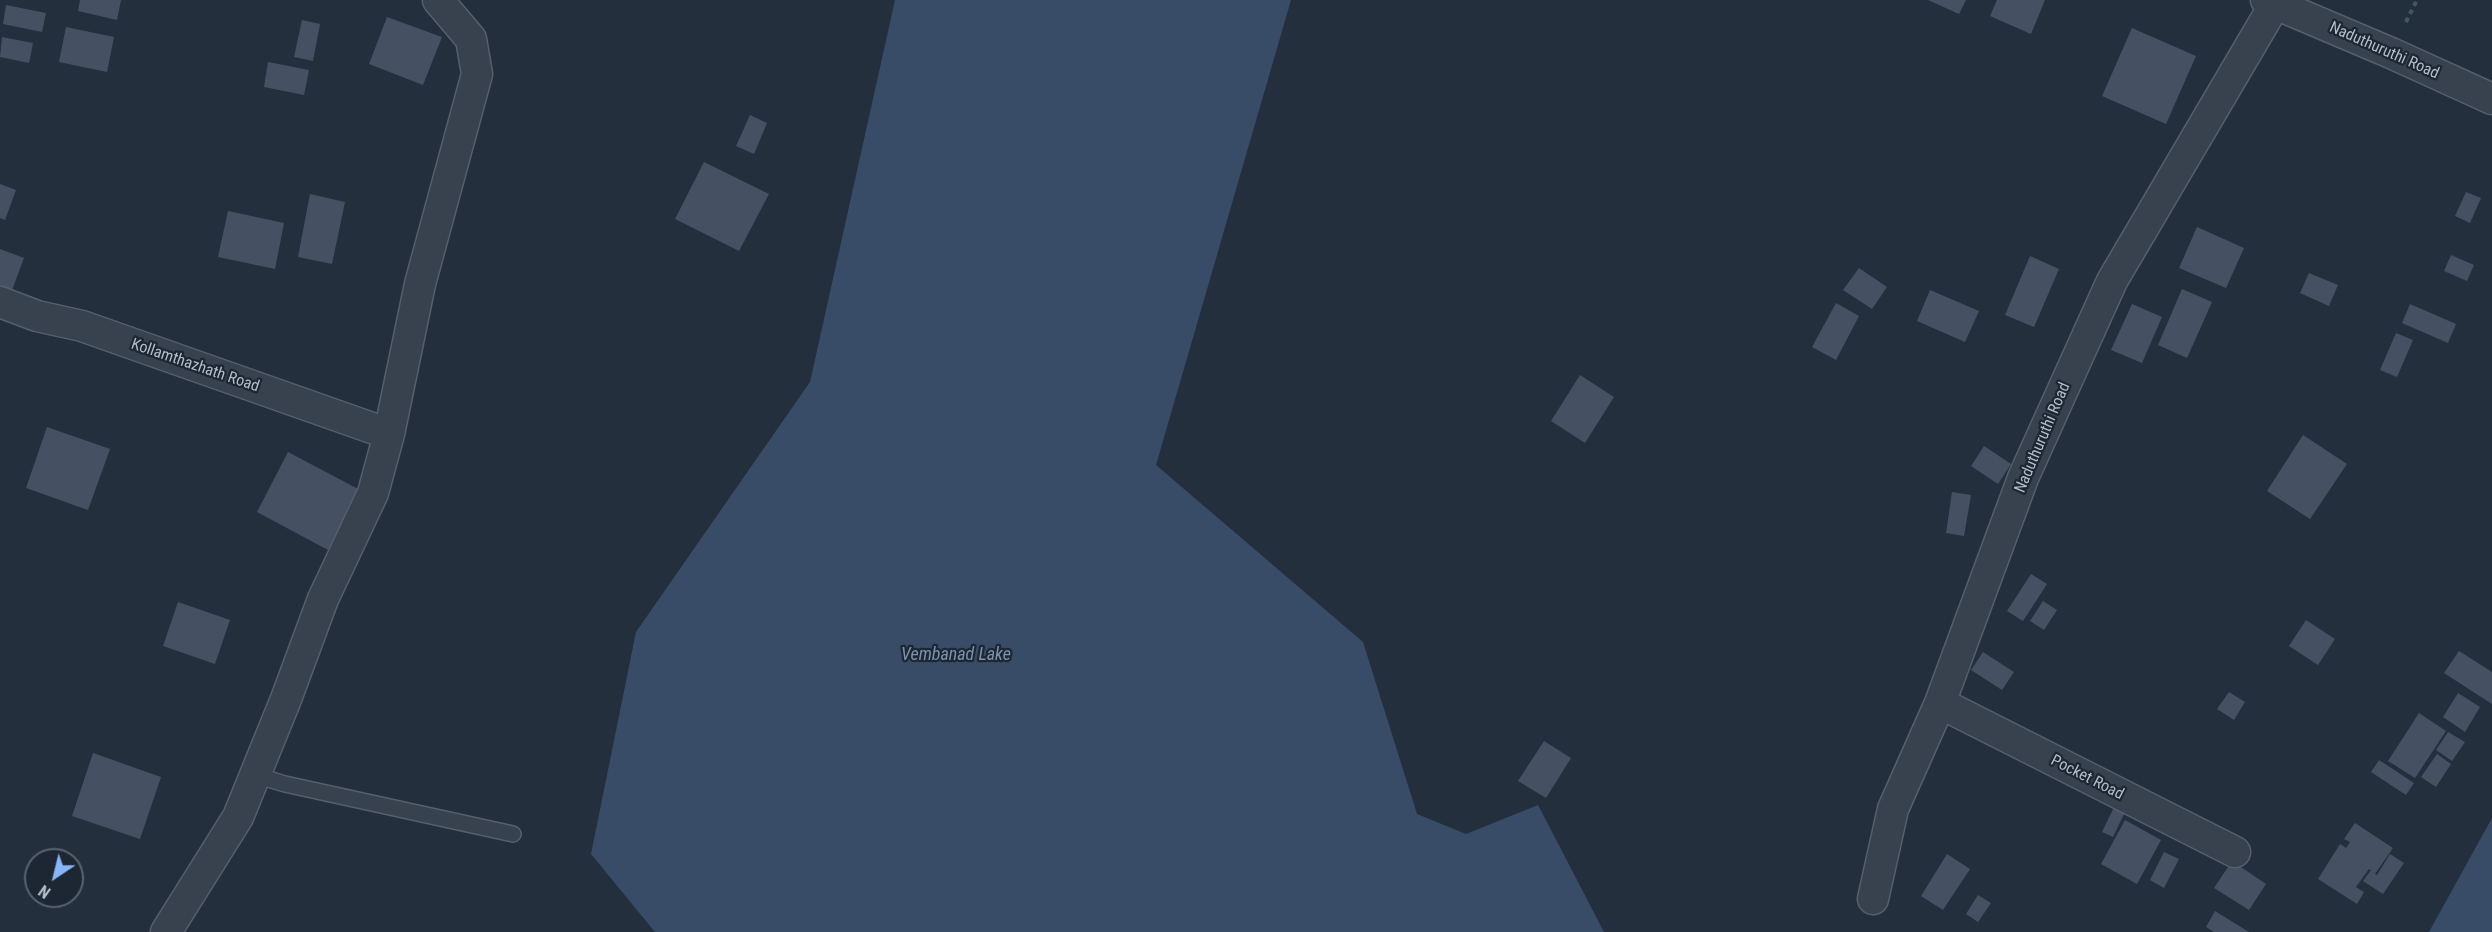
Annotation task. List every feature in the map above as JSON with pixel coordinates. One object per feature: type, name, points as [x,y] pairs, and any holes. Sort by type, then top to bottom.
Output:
[{"type":"street","points":[[166,932],[238,816],[323,598],[373,493],[388,435],[420,284],[477,74],[471,39],[438,0]]},
{"type":"street","name":"Naduthuruthi Road","points":[[1873,899],[1893,810],[1940,704],[2023,478],[2112,281],[2270,2],[2492,99]]},
{"type":"street","name":"Kollamthazhath Road","points":[[0,302],[37,316],[82,326],[388,435]]},
{"type":"street","name":"Pocket Road","points":[[1940,704],[2235,852]]},
{"type":"lane","points":[[255,775],[285,784],[513,834]]},
{"type":"water","name":"Vembanad Lake","points":[[895,0],[1291,0],[1156,465],[1363,642],[1417,814],[1466,834],[1538,805],[1604,932],[655,932],[591,854],[636,632],[810,382]]},
{"type":"water","points":[[2492,818],[2492,932],[2429,932]]},
{"type":"building","points":[[80,0],[121,0],[117,20],[78,11]]},
{"type":"building","points":[[1928,0],[1966,0],[1959,14]]},
{"type":"building","points":[[1997,0],[2045,0],[2031,34],[1990,16]]},
{"type":"building","points":[[6,5],[46,13],[42,32],[3,24]]},
{"type":"building","points":[[387,17],[442,37],[423,85],[369,64]]},
{"type":"building","points":[[302,20],[320,24],[313,61],[294,57]]},
{"type":"building","points":[[66,27],[114,37],[107,72],[59,62]]},
{"type":"building","points":[[2132,28],[2196,56],[2166,124],[2102,96]]},
{"type":"building","points":[[2,37],[33,43],[29,63],[0,57]]},
{"type":"building","points":[[268,62],[309,70],[304,95],[264,87]]},
{"type":"building","points":[[750,115],[767,123],[754,154],[736,146]]},
{"type":"building","points":[[704,162],[769,194],[739,251],[675,219]]},
{"type":"building","points":[[0,184],[16,190],[5,220],[0,218]]},
{"type":"building","points":[[2466,192],[2481,198],[2470,223],[2455,216]]},
{"type":"building","points":[[310,194],[345,202],[332,264],[298,257]]},
{"type":"building","points":[[228,211],[284,223],[275,269],[218,257]]},
{"type":"building","points":[[2197,227],[2244,248],[2226,288],[2179,268]]},
{"type":"building","points":[[0,249],[24,258],[11,293],[0,290]]},
{"type":"building","points":[[2451,255],[2474,265],[2467,281],[2444,271]]},
{"type":"building","points":[[2030,256],[2059,269],[2034,327],[2005,315]]},
{"type":"building","points":[[1859,268],[1887,287],[1872,309],[1843,290]]},
{"type":"building","points":[[2309,273],[2338,285],[2329,306],[2300,293]]},
{"type":"building","points":[[2182,289],[2212,302],[2187,358],[2158,345]]},
{"type":"building","points":[[1930,290],[1979,311],[1965,342],[1917,321]]},
{"type":"building","points":[[1836,303],[1859,316],[1836,360],[1812,347]]},
{"type":"building","points":[[2132,304],[2162,317],[2142,363],[2111,350]]},
{"type":"building","points":[[2410,304],[2456,324],[2448,343],[2402,323]]},
{"type":"building","points":[[2396,333],[2413,340],[2397,377],[2380,370]]},
{"type":"building","points":[[1580,375],[1614,397],[1585,443],[1551,421]]},
{"type":"building","points":[[47,427],[110,449],[88,510],[26,488]]},
{"type":"building","points":[[2303,435],[2347,464],[2310,519],[2267,491]]},
{"type":"building","points":[[1984,446],[2011,464],[1998,484],[1971,466]]},
{"type":"building","points":[[288,452],[360,490],[328,550],[257,512]]},
{"type":"building","points":[[1952,492],[1971,495],[1964,536],[1946,533]]},
{"type":"building","points":[[2031,574],[2047,584],[2023,621],[2007,611]]},
{"type":"building","points":[[2043,601],[2057,610],[2044,630],[2030,621]]},
{"type":"building","points":[[178,602],[230,620],[215,664],[163,646]]},
{"type":"building","points":[[2306,620],[2335,639],[2318,665],[2289,646]]},
{"type":"building","points":[[2459,651],[2492,672],[2492,704],[2444,673]]},
{"type":"building","points":[[1983,652],[2014,672],[2002,690],[1971,670]]},
{"type":"building","points":[[2229,692],[2245,702],[2234,720],[2217,709]]},
{"type":"building","points":[[2458,693],[2480,707],[2465,732],[2443,717]]},
{"type":"building","points":[[2419,713],[2446,731],[2415,778],[2388,761]]},
{"type":"building","points":[[2448,732],[2465,742],[2452,761],[2436,750]]},
{"type":"building","points":[[1544,741],[1571,758],[1546,798],[1518,781]]},
{"type":"building","points":[[93,753],[161,777],[140,839],[72,816]]},
{"type":"building","points":[[2437,754],[2451,764],[2436,787],[2421,777]]},
{"type":"building","points":[[2379,760],[2414,783],[2406,795],[2371,772]]},
{"type":"building","points":[[2115,805],[2126,810],[2113,837],[2102,832]]},
{"type":"building","points":[[2125,820],[2161,840],[2137,884],[2101,864]]},
{"type":"building","points":[[2355,823],[2393,848],[2375,874],[2377,875],[2390,854],[2404,863],[2383,894],[2363,881],[2371,870],[2369,869],[2356,887],[2364,892],[2357,904],[2318,879],[2340,844],[2346,848],[2350,842],[2344,839]]},
{"type":"building","points":[[2164,852],[2179,859],[2164,888],[2150,880]]},
{"type":"building","points":[[1947,854],[1970,869],[1943,910],[1921,896]]},
{"type":"building","points":[[2232,861],[2266,884],[2249,910],[2214,888]]},
{"type":"building","points":[[1978,895],[1991,903],[1978,922],[1966,914]]},
{"type":"building","points":[[2215,911],[2249,932],[2214,932],[2206,927]]}]
